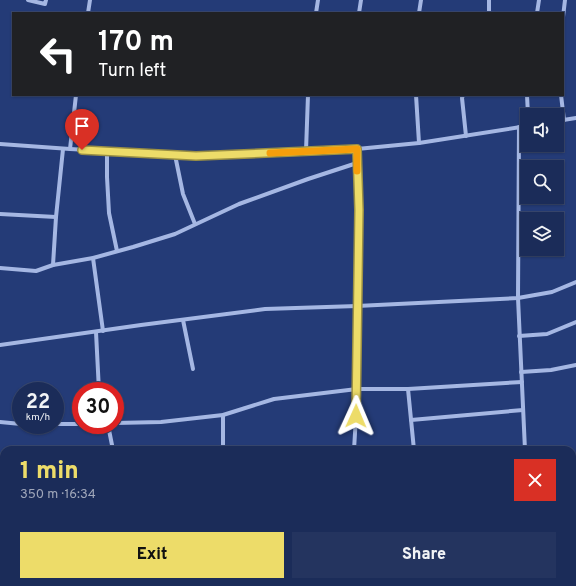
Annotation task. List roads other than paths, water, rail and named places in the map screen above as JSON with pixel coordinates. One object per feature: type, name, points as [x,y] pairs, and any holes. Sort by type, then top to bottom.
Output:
[{"type":"street","points":[[28,0],[45,4],[46,0]]},
{"type":"street","points":[[88,12],[90,0]]},
{"type":"street","points":[[316,12],[318,0]]},
{"type":"street","points":[[359,12],[361,0]]},
{"type":"street","points":[[419,12],[421,0]]},
{"type":"street","points":[[489,0],[489,12]]},
{"type":"street","points":[[537,12],[539,0]]},
{"type":"street","points":[[564,12],[565,0]]},
{"type":"street","points":[[70,149],[76,96]]},
{"type":"street","points":[[306,151],[308,96]]},
{"type":"street","points":[[416,96],[419,143]]},
{"type":"street","points":[[463,96],[466,136]]},
{"type":"street","points":[[528,96],[528,108]]},
{"type":"street","points":[[561,96],[563,108]]},
{"type":"street","points":[[564,120],[576,118]]},
{"type":"street","points":[[0,144],[107,152],[196,156],[357,149],[419,143],[519,127],[518,298],[525,446]]},
{"type":"street","points":[[53,265],[63,149]]},
{"type":"street","points":[[354,446],[357,389],[359,197],[357,149]]},
{"type":"street","points":[[107,152],[109,213],[117,251]]},
{"type":"street","points":[[175,155],[183,194],[195,224]]},
{"type":"street","points":[[0,268],[36,270],[53,265],[93,258],[175,234],[238,204],[357,163]]},
{"type":"street","points":[[0,214],[56,217]]},
{"type":"street","points":[[93,258],[103,331]]},
{"type":"street","points":[[0,345],[265,309],[518,298],[552,292],[576,282]]},
{"type":"street","points":[[183,320],[193,369]]},
{"type":"street","points":[[519,336],[547,334],[576,322]]},
{"type":"street","points":[[96,332],[99,382]]},
{"type":"street","points":[[521,372],[551,370],[576,365]]},
{"type":"street","points":[[124,423],[161,422],[223,415],[274,399],[357,389],[408,389],[522,382]]},
{"type":"street","points":[[408,389],[414,446]]},
{"type":"street","points":[[411,420],[523,410]]},
{"type":"street","points":[[223,415],[223,446]]},
{"type":"street","points":[[0,422],[12,423]]},
{"type":"street","points":[[110,434],[112,446]]}]
